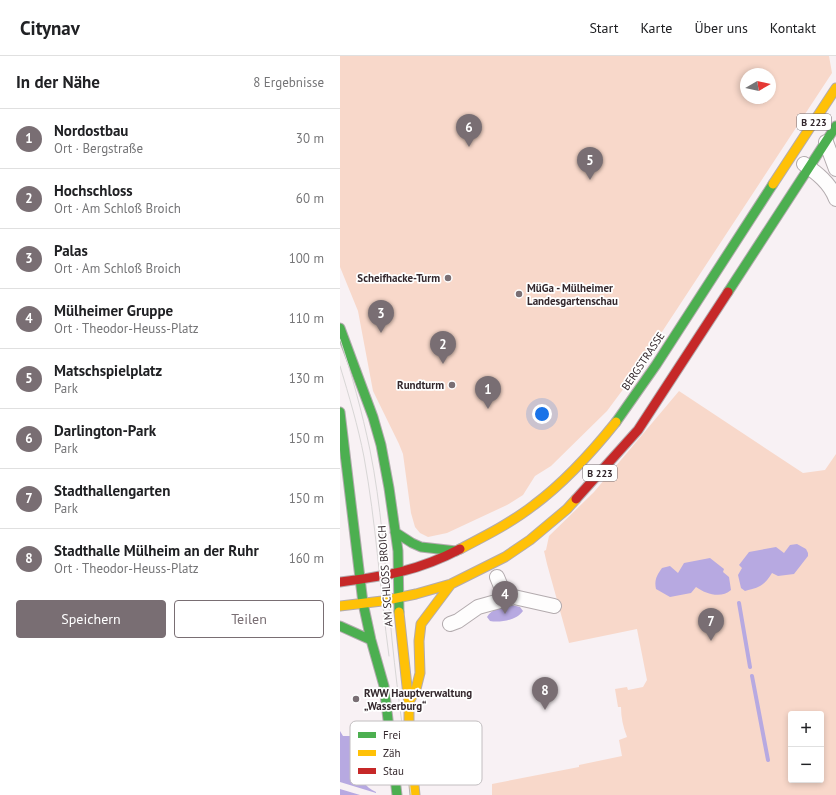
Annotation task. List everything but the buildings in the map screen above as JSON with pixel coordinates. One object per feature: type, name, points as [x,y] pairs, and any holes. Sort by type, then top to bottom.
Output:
[{"type":"main road","name":"BERGSTRASSE","points":[[399,572],[423,566],[457,551],[515,518],[539,502],[584,461],[625,409],[665,351],[836,88]]},
{"type":"main road","name":"B 223","points":[[340,606],[398,598],[450,584],[505,557],[530,540],[567,509],[638,430],[836,126]]},
{"type":"main road","name":"AM SCHLOSS BROICH","points":[[340,328],[381,445],[389,488],[396,532],[399,572],[399,616],[409,704],[409,721]]},
{"type":"main road","name":"AM SCHLOSS BROICH","points":[[340,412],[363,603],[371,640],[384,686],[388,721]]},
{"type":"main road","points":[[396,532],[412,544],[421,547],[457,551]]},
{"type":"main road","name":"B 223","points":[[340,582],[399,572]]},
{"type":"main road","points":[[409,704],[416,689],[420,673],[421,624],[450,584]]},
{"type":"main road","points":[[340,626],[371,640]]},
{"type":"main road","name":"AM SCHLOSS BROICH","points":[[396,785],[397,795]]},
{"type":"main road","name":"AM SCHLOSS BROICH","points":[[414,785],[415,795]]},
{"type":"street","points":[[826,142],[836,169]]},
{"type":"street","points":[[792,156],[821,177],[832,189],[836,199]]},
{"type":"street","points":[[497,577],[502,589],[503,600]]},
{"type":"street","points":[[450,624],[458,621],[478,607],[514,597],[554,606]]},
{"type":"shaded area","name":"MüGa - Mülheimer Landesgartenschau","points":[[340,56],[829,56],[832,73],[633,376],[607,411],[551,466],[535,476],[523,495],[507,505],[447,533],[428,537],[420,533],[415,527],[411,513],[403,454],[373,391],[358,311],[340,267]]},
{"type":"shaded area","points":[[679,391],[803,473],[825,470],[836,454],[836,795],[492,795],[492,784],[579,767],[579,765],[622,756],[619,740],[627,737],[622,722],[621,707],[618,707],[615,689],[627,687],[628,690],[643,687],[647,680],[637,629],[569,643],[544,551],[546,550],[549,536],[594,492]]},
{"type":"shaded area","points":[[797,544],[806,549],[808,556],[794,574],[778,576],[772,573],[767,581],[758,587],[745,591],[741,588],[738,575],[742,568],[739,565],[749,552],[776,547],[784,553],[790,545]]},
{"type":"shaded area","points":[[710,558],[724,569],[723,572],[729,577],[731,590],[727,593],[718,595],[704,592],[696,587],[691,593],[670,597],[656,589],[656,578],[662,568],[670,566],[678,573],[684,563]]},
{"type":"shaded area","points":[[512,605],[520,607],[523,611],[513,619],[494,622],[490,621],[487,617],[489,614],[501,607]]},
{"type":"shaded area","points":[[340,731],[343,736],[350,736],[350,785],[366,785],[376,792],[376,795],[340,795]]},
{"type":"pier","points":[[340,782],[376,793],[376,795],[360,795],[340,789]]},
{"type":"waterway","points":[[739,603],[750,667]]},
{"type":"waterway","points":[[752,676],[768,760]]},
{"type":"tram line","points":[[340,339],[364,422],[377,492],[394,662],[402,721]]},
{"type":"tram line","points":[[340,366],[364,457],[372,507],[389,656]]},
{"type":"tram line","points":[[410,785],[411,795]]},
{"type":"traffic: fast","points":[[728,292],[836,126]]},
{"type":"traffic: fast","points":[[616,422],[656,365],[773,184]]},
{"type":"traffic: fast","points":[[340,328],[373,417],[381,445],[398,551],[399,612]]},
{"type":"traffic: fast","points":[[340,412],[363,603],[371,640],[384,686],[388,721]]},
{"type":"traffic: fast","points":[[395,532],[421,547],[456,551]]},
{"type":"traffic: fast","points":[[340,626],[371,640]]},
{"type":"traffic: fast","points":[[396,785],[397,795]]},
{"type":"traffic: slow","points":[[773,184],[836,88]]},
{"type":"traffic: slow","points":[[460,549],[525,512],[557,487],[578,466],[616,422]]},
{"type":"traffic: slow","points":[[340,606],[382,601],[416,594],[451,584],[505,557],[530,540],[567,509],[576,499]]},
{"type":"traffic: slow","points":[[409,702],[416,689],[420,673],[419,641],[421,624],[451,584]]},
{"type":"traffic: slow","points":[[399,612],[409,705],[409,721]]},
{"type":"traffic: slow","points":[[414,785],[415,795]]},
{"type":"traffic: jam","points":[[576,499],[638,430],[728,292]]},
{"type":"traffic: jam","points":[[340,582],[402,572],[430,563],[460,549]]},
{"type":"place","name":"Darlington-Park","points":[[469,147]]},
{"type":"place","name":"Matschspielplatz","points":[[590,180]]},
{"type":"place","name":"Scheifhacke-Turm","points":[[448,278]]},
{"type":"place","name":"MüGa - Mülheimer Landesgartenschau","points":[[519,294]]},
{"type":"place","name":"Palas","points":[[381,333]]},
{"type":"place","name":"Hochschloss","points":[[443,364]]},
{"type":"place","name":"Rundturm","points":[[452,385]]},
{"type":"place","name":"Nordostbau","points":[[488,409]]},
{"type":"place","name":"Mülheimer Gruppe","points":[[505,614]]},
{"type":"place","name":"Stadthallengarten","points":[[711,641]]},
{"type":"place","name":"RWW Hauptverwaltung „Wasserburg“","points":[[356,699]]},
{"type":"place","name":"Stadthalle Mülheim an der Ruhr","points":[[545,710]]}]
